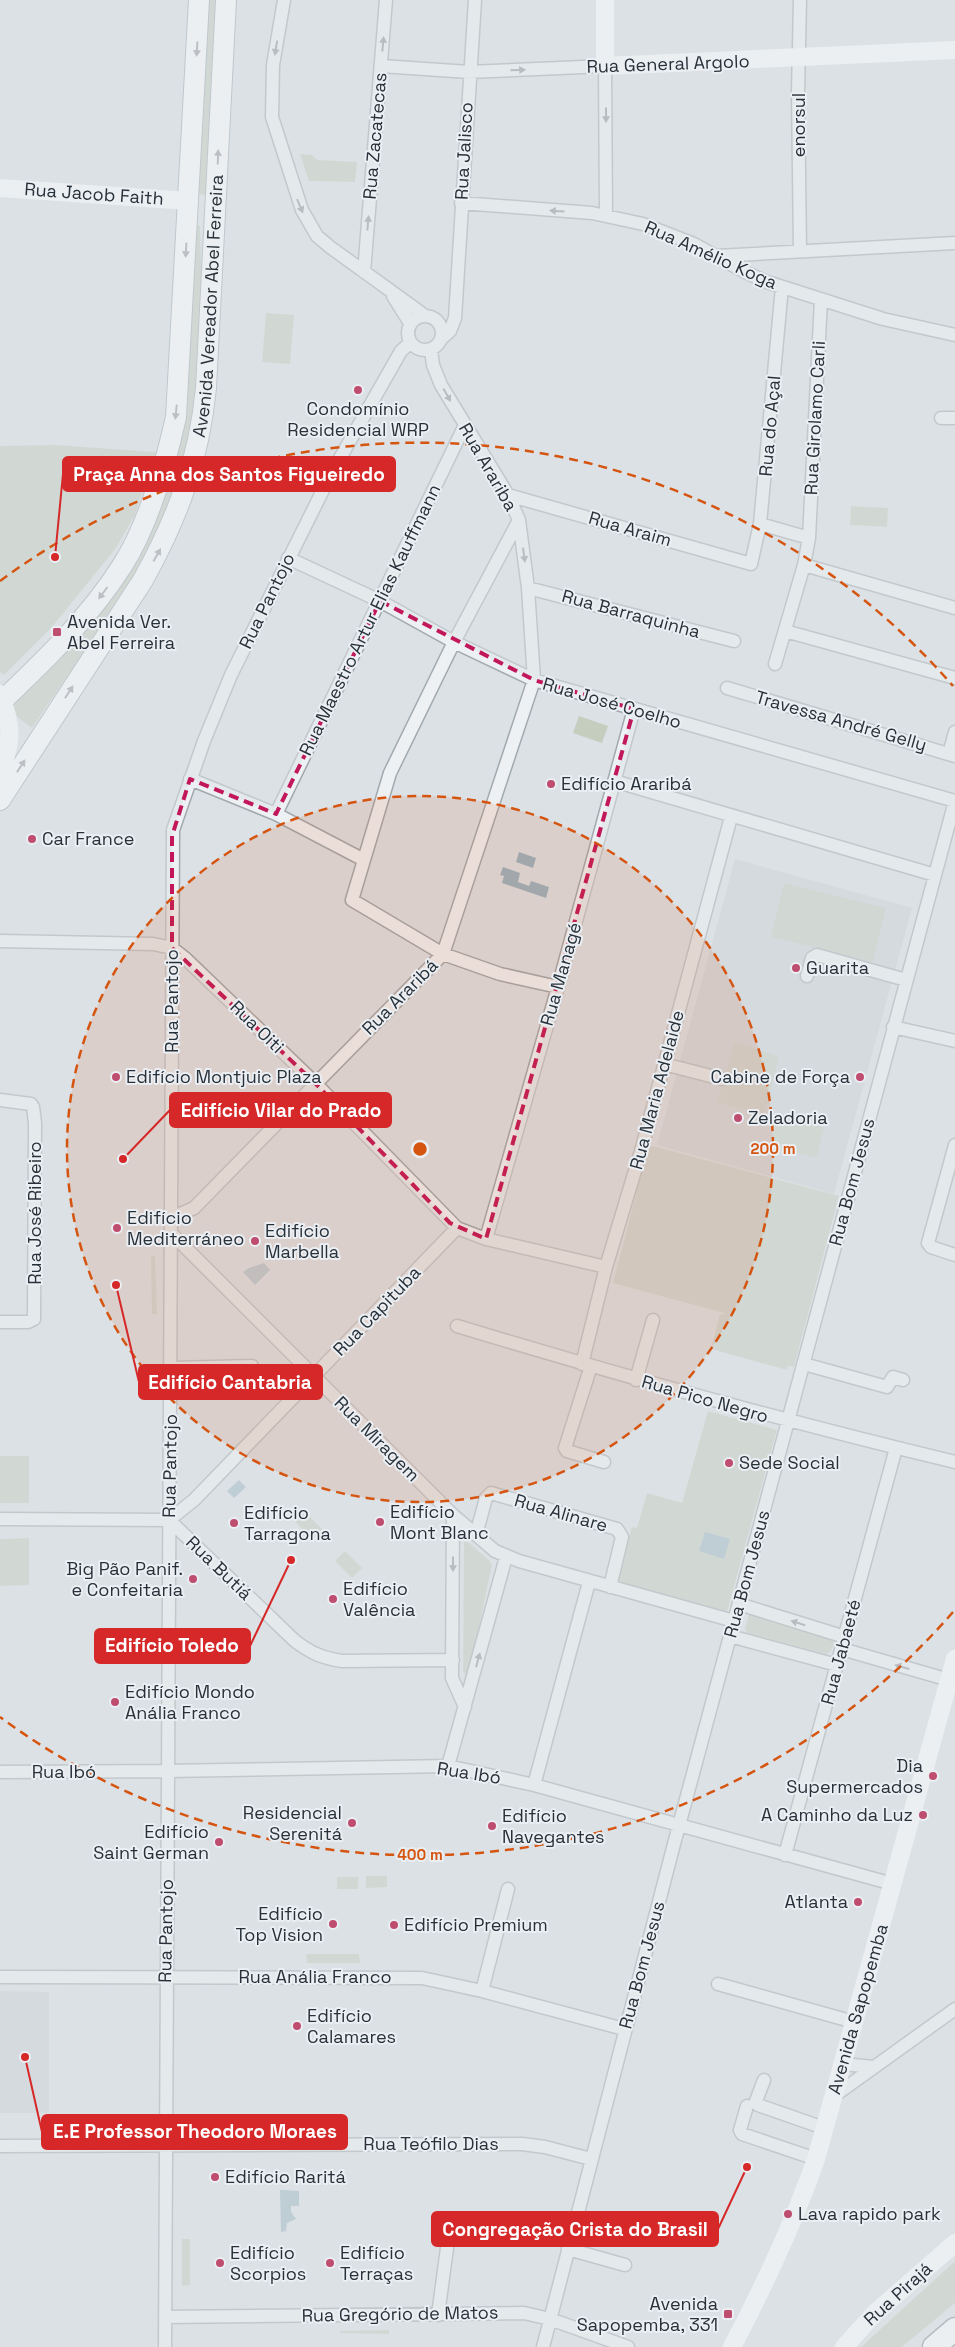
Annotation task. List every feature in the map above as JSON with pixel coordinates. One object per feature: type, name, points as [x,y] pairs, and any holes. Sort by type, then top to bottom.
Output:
[{"type":"highway","points":[[934,2347],[955,2329]]},
{"type":"main road","name":"Avenida Vereador Abel Ferreira","points":[[1,699],[63,640],[103,594],[123,565],[153,500],[167,456],[176,416],[199,0]]},
{"type":"main road","name":"Avenida Vereador Abel Ferreira","points":[[0,800],[143,580],[162,546],[182,500],[194,462],[204,412],[226,0]]},
{"type":"main road","points":[[605,0],[605,66]]},
{"type":"main road","name":"Rua General Argolo","points":[[605,66],[955,50]]},
{"type":"main road","name":"Rua Jacob Faith","points":[[1,186],[188,201]]},
{"type":"main road","points":[[188,201],[200,206],[214,233]]},
{"type":"main road","points":[[0,772],[6,757],[11,730],[1,699]]},
{"type":"main road","name":"Avenida Sapopemba","points":[[732,2347],[761,2292],[794,2220],[816,2160],[955,1659]]},
{"type":"main road","name":"Rua Pirajá","points":[[844,2347],[874,2314],[955,2243]]},
{"type":"street","points":[[284,0],[273,65],[272,117],[292,186],[309,224],[330,247],[390,292],[424,315],[439,322],[442,328],[442,339],[431,350],[418,349],[410,343],[407,333],[410,323],[424,315]]},
{"type":"street","name":"Rua Zacatecas","points":[[364,272],[386,0]]},
{"type":"street","name":"Rua Jalisco","points":[[442,339],[450,331],[455,318],[475,0]]},
{"type":"street","name":"enorsul","points":[[800,0],[798,93],[800,251]]},
{"type":"street","name":"Rua General Argolo","points":[[381,66],[469,72],[605,66]]},
{"type":"street","points":[[605,66],[606,216]]},
{"type":"street","name":"Rua Amélio Koga","points":[[461,203],[606,216],[672,234],[745,272],[782,287],[891,321],[955,335]]},
{"type":"street","points":[[716,256],[955,243]]},
{"type":"street","name":"Rua do Açal","points":[[751,564],[760,524],[782,287]]},
{"type":"street","points":[[390,292],[410,323]]},
{"type":"street","name":"Rua Girolamo Carli","points":[[775,664],[804,565],[809,538],[821,299]]},
{"type":"street","points":[[439,322],[456,302]]},
{"type":"street","name":"Rua Pantojo","points":[[165,2347],[169,1520],[172,1368],[172,836],[190,779],[231,675],[288,558],[348,444],[401,351],[410,343]]},
{"type":"street","name":"Rua Arariba","points":[[431,350],[433,365],[441,385],[464,427],[508,495],[519,520],[528,588],[534,680]]},
{"type":"street","points":[[941,418],[955,418]]},
{"type":"street","name":"Rua Maestro Artur Elias Kauffmann","points":[[276,814],[464,427]]},
{"type":"street","name":"Rua Araim","points":[[508,495],[751,564]]},
{"type":"street","points":[[519,520],[454,642],[390,773],[352,898],[353,901],[443,954],[500,974],[558,987]]},
{"type":"street","points":[[760,524],[809,538]]},
{"type":"street","name":"Rua José Coelho","points":[[288,558],[380,601],[454,642],[534,680],[955,801]]},
{"type":"street","points":[[804,565],[955,608]]},
{"type":"street","name":"Rua Barraquinha","points":[[528,588],[734,641]]},
{"type":"street","points":[[785,631],[955,678]]},
{"type":"street","name":"Rua Araribá","points":[[171,1218],[194,1208],[443,954],[534,680]]},
{"type":"street","name":"Travessa André Gelly","points":[[727,688],[952,755]]},
{"type":"street","name":"Rua Managé","points":[[486,1238],[558,987],[634,709]]},
{"type":"street","points":[[952,755],[955,732]]},
{"type":"street","points":[[190,779],[276,814],[364,860]]},
{"type":"street","points":[[614,781],[934,875]]},
{"type":"street","name":"Rua Bom Jesus","points":[[543,2347],[624,2029],[955,801]]},
{"type":"street","name":"Rua Maria Adelaide","points":[[604,1462],[567,1451],[565,1448],[587,1365],[606,1266],[664,1064],[731,816]]},
{"type":"street","points":[[0,941],[153,944],[172,948]]},
{"type":"street","name":"Rua Oiti","points":[[172,948],[186,959],[315,1083],[457,1228],[486,1238],[606,1266]]},
{"type":"street","points":[[807,976],[812,958],[817,955],[906,980]]},
{"type":"street","points":[[893,1027],[955,1042]]},
{"type":"street","points":[[664,1064],[722,1079]]},
{"type":"street","name":"Rua José Ribeiro","points":[[0,1100],[29,1102],[33,1107],[35,1123],[34,1319],[28,1322],[0,1322]]},
{"type":"street","points":[[955,1145],[928,1243],[931,1247],[955,1255]]},
{"type":"street","name":"Rua Capituba","points":[[169,1520],[194,1500],[457,1228]]},
{"type":"street","name":"Rua Miragem","points":[[171,1233],[453,1515],[495,1551],[506,1557],[589,1582],[734,1622]]},
{"type":"street","points":[[636,1380],[653,1320]]},
{"type":"street","name":"Rua Pico Negro","points":[[457,1326],[636,1380],[789,1422],[955,1462]]},
{"type":"street","points":[[804,1364],[887,1387],[893,1376],[903,1380]]},
{"type":"street","points":[[172,1368],[252,1366]]},
{"type":"street","name":"Rua Jabaeté","points":[[785,1855],[896,1448]]},
{"type":"street","name":"Rua Alinare","points":[[476,1535],[486,1498],[490,1493],[617,1529],[622,1537],[610,1587]]},
{"type":"street","points":[[453,1515],[452,1678],[465,1707]]},
{"type":"street","points":[[0,1519],[169,1520]]},
{"type":"street","name":"Rua Butiá","points":[[169,1520],[294,1640],[311,1653],[324,1658],[342,1660],[453,1660]]},
{"type":"street","points":[[448,1766],[506,1557]]},
{"type":"street","points":[[534,1786],[589,1582]]},
{"type":"street","points":[[739,1604],[949,1680]]},
{"type":"street","points":[[730,1636],[837,1665]]},
{"type":"street","name":"Rua Ibó","points":[[0,1772],[168,1772],[448,1766],[534,1786],[678,1827],[893,1884]]},
{"type":"street","points":[[482,1991],[508,1889]]},
{"type":"street","name":"Rua Anália Franco","points":[[0,1977],[409,1977],[482,1991],[624,2029]]},
{"type":"street","points":[[718,1984],[854,2022]]},
{"type":"street","points":[[834,2096],[955,2009]]},
{"type":"street","points":[[843,2064],[874,2067]]},
{"type":"street","points":[[764,2080],[756,2101],[758,2105],[824,2128]]},
{"type":"street","points":[[747,2106],[740,2130],[742,2134],[816,2160]]},
{"type":"street","name":"Rua Teófilo Dias","points":[[0,2146],[522,2144],[545,2147],[591,2159]]},
{"type":"street","points":[[438,2315],[449,2233],[461,2234]]},
{"type":"street","points":[[568,2249],[625,2265]]},
{"type":"street","name":"Rua Gregório de Matos","points":[[166,2317],[524,2313],[550,2318],[628,2347]]},
{"type":"highlighted area","points":[[380,601],[534,680],[634,709],[486,1239],[450,1223],[315,1083],[172,948],[172,836],[190,779],[276,814]]},
{"type":"shaded area","points":[[735,859],[912,908],[834,1194],[657,1145]]},
{"type":"shaded area","points":[[0,1991],[49,1992],[49,2113],[0,2113]]},
{"type":"green space","points":[[207,0],[216,0],[206,196],[198,193]]},
{"type":"green space","points":[[300,154],[312,155],[317,160],[357,162],[355,182],[309,181]]},
{"type":"green space","points":[[196,224],[200,226],[200,347],[196,387],[182,465],[169,503],[140,564],[95,636],[32,728],[7,709],[100,609],[166,488]]},
{"type":"green space","points":[[266,313],[294,315],[290,364],[262,362]]},
{"type":"green space","points":[[55,445],[156,452],[135,515],[116,548],[52,627],[4,675],[0,672],[0,446]]},
{"type":"green space","points":[[851,506],[888,508],[887,527],[850,525]]},
{"type":"green space","points":[[579,716],[608,726],[602,743],[573,733]]},
{"type":"green space","points":[[784,883],[886,908],[873,962],[771,937]]},
{"type":"green space","points":[[735,1043],[779,1056],[764,1115],[717,1102]]},
{"type":"green space","points":[[778,1116],[824,1128],[817,1158],[770,1146]]},
{"type":"green space","points":[[649,1145],[839,1196],[794,1367],[788,1366],[787,1370],[711,1349],[720,1314],[723,1315],[724,1313],[613,1283]]},
{"type":"green space","points":[[151,1256],[155,1256],[157,1314],[152,1314]]},
{"type":"green space","points":[[708,1411],[777,1430],[727,1612],[617,1581],[632,1527],[637,1528],[647,1493],[682,1503]]},
{"type":"green space","points":[[0,1456],[29,1456],[29,1503],[0,1503]]},
{"type":"green space","points":[[305,1512],[322,1529],[313,1539],[295,1522]]},
{"type":"green space","points":[[29,1538],[29,1585],[0,1586],[0,1539]]},
{"type":"green space","points":[[464,1542],[468,1542],[489,1560],[492,1565],[467,1678],[463,1670]]},
{"type":"green space","points":[[345,1551],[362,1568],[352,1578],[335,1561]]},
{"type":"green space","points":[[749,1614],[832,1638],[834,1645],[830,1652],[826,1654],[747,1633],[745,1629]]},
{"type":"green space","points":[[366,1876],[387,1876],[387,1887],[366,1888]]},
{"type":"green space","points":[[337,1877],[358,1877],[358,1889],[337,1889]]},
{"type":"green space","points":[[306,1954],[359,1954],[360,1963],[307,1963]]},
{"type":"green space","points":[[182,2239],[190,2239],[190,2285],[182,2286]]},
{"type":"green space","points":[[955,2261],[955,2303],[902,2347],[861,2347]]},
{"type":"green space","points":[[389,2330],[389,2334],[340,2333],[340,2331]]},
{"type":"water","points":[[519,852],[536,858],[533,868],[516,862]]},
{"type":"water","points":[[503,867],[520,873],[518,882],[529,886],[531,881],[549,887],[546,898],[502,883],[504,876],[500,875]]},
{"type":"water","points":[[264,1263],[270,1270],[255,1285],[243,1272]]},
{"type":"water","points":[[239,1480],[246,1487],[234,1498],[227,1491]]},
{"type":"water","points":[[705,1532],[730,1539],[724,1559],[699,1551]]},
{"type":"water","points":[[280,2190],[299,2191],[299,2206],[291,2206],[291,2212],[296,2219],[287,2223],[286,2231],[281,2232]]},
{"type":"place","name":"Condomínio Residencial WRP","points":[[358,390]]},
{"type":"place","name":"Praça Anna dos Santos Figueiredo","points":[[55,557]]},
{"type":"place","name":"Avenida Ver. Abel Ferreira","points":[[57,632]]},
{"type":"place","name":"Edifício Araribá","points":[[551,784]]},
{"type":"place","name":"Car France","points":[[32,839]]},
{"type":"place","name":"Guarita","points":[[796,968]]},
{"type":"place","name":"Edifício Montjuic Plaza","points":[[116,1077]]},
{"type":"place","name":"Cabine de Força","points":[[860,1077]]},
{"type":"place","name":"Zeladoria","points":[[738,1118]]},
{"type":"place","name":"Edifício Vilar do Prado","points":[[123,1159]]},
{"type":"place","name":"Edifício Mediterráneo","points":[[117,1228]]},
{"type":"place","name":"Edifício Marbella","points":[[255,1241]]},
{"type":"place","name":"Edifício Cantabria","points":[[116,1285]]},
{"type":"place","name":"Sede Social","points":[[729,1463]]},
{"type":"place","name":"Edifício Mont Blanc","points":[[380,1522]]},
{"type":"place","name":"Edifício Tarragona","points":[[234,1523]]},
{"type":"place","name":"Edifício Toledo","points":[[291,1560]]},
{"type":"place","name":"Big Pão Panif. e Confeitaria","points":[[193,1579]]},
{"type":"place","name":"Edifício Valência","points":[[333,1599]]},
{"type":"place","name":"Edifício Mondo Anália Franco","points":[[115,1702]]},
{"type":"place","name":"Dia Supermercados","points":[[933,1776]]},
{"type":"place","name":"A Caminho da Luz","points":[[923,1815]]},
{"type":"place","name":"Residencial Serenitá","points":[[352,1823]]},
{"type":"place","name":"Edifício Navegantes","points":[[492,1826]]},
{"type":"place","name":"Edifício Saint German","points":[[219,1842]]},
{"type":"place","name":"Atlanta","points":[[858,1902]]},
{"type":"place","name":"Edifício Top Vision","points":[[333,1924]]},
{"type":"place","name":"Edifício Premium","points":[[394,1925]]},
{"type":"place","name":"Edifício Calamares","points":[[297,2026]]},
{"type":"place","name":"E.E Professor Theodoro Moraes","points":[[25,2057]]},
{"type":"place","name":"Congregação Crista do Brasil","points":[[747,2167]]},
{"type":"place","name":"Edifício Raritá","points":[[215,2177]]},
{"type":"place","name":"Lava rapido park","points":[[788,2214]]},
{"type":"place","name":"Edifício Scorpios","points":[[220,2263]]},
{"type":"place","name":"Edifício Terraças","points":[[330,2263]]},
{"type":"place","name":"Avenida Sapopemba, 331","points":[[728,2314]]}]
